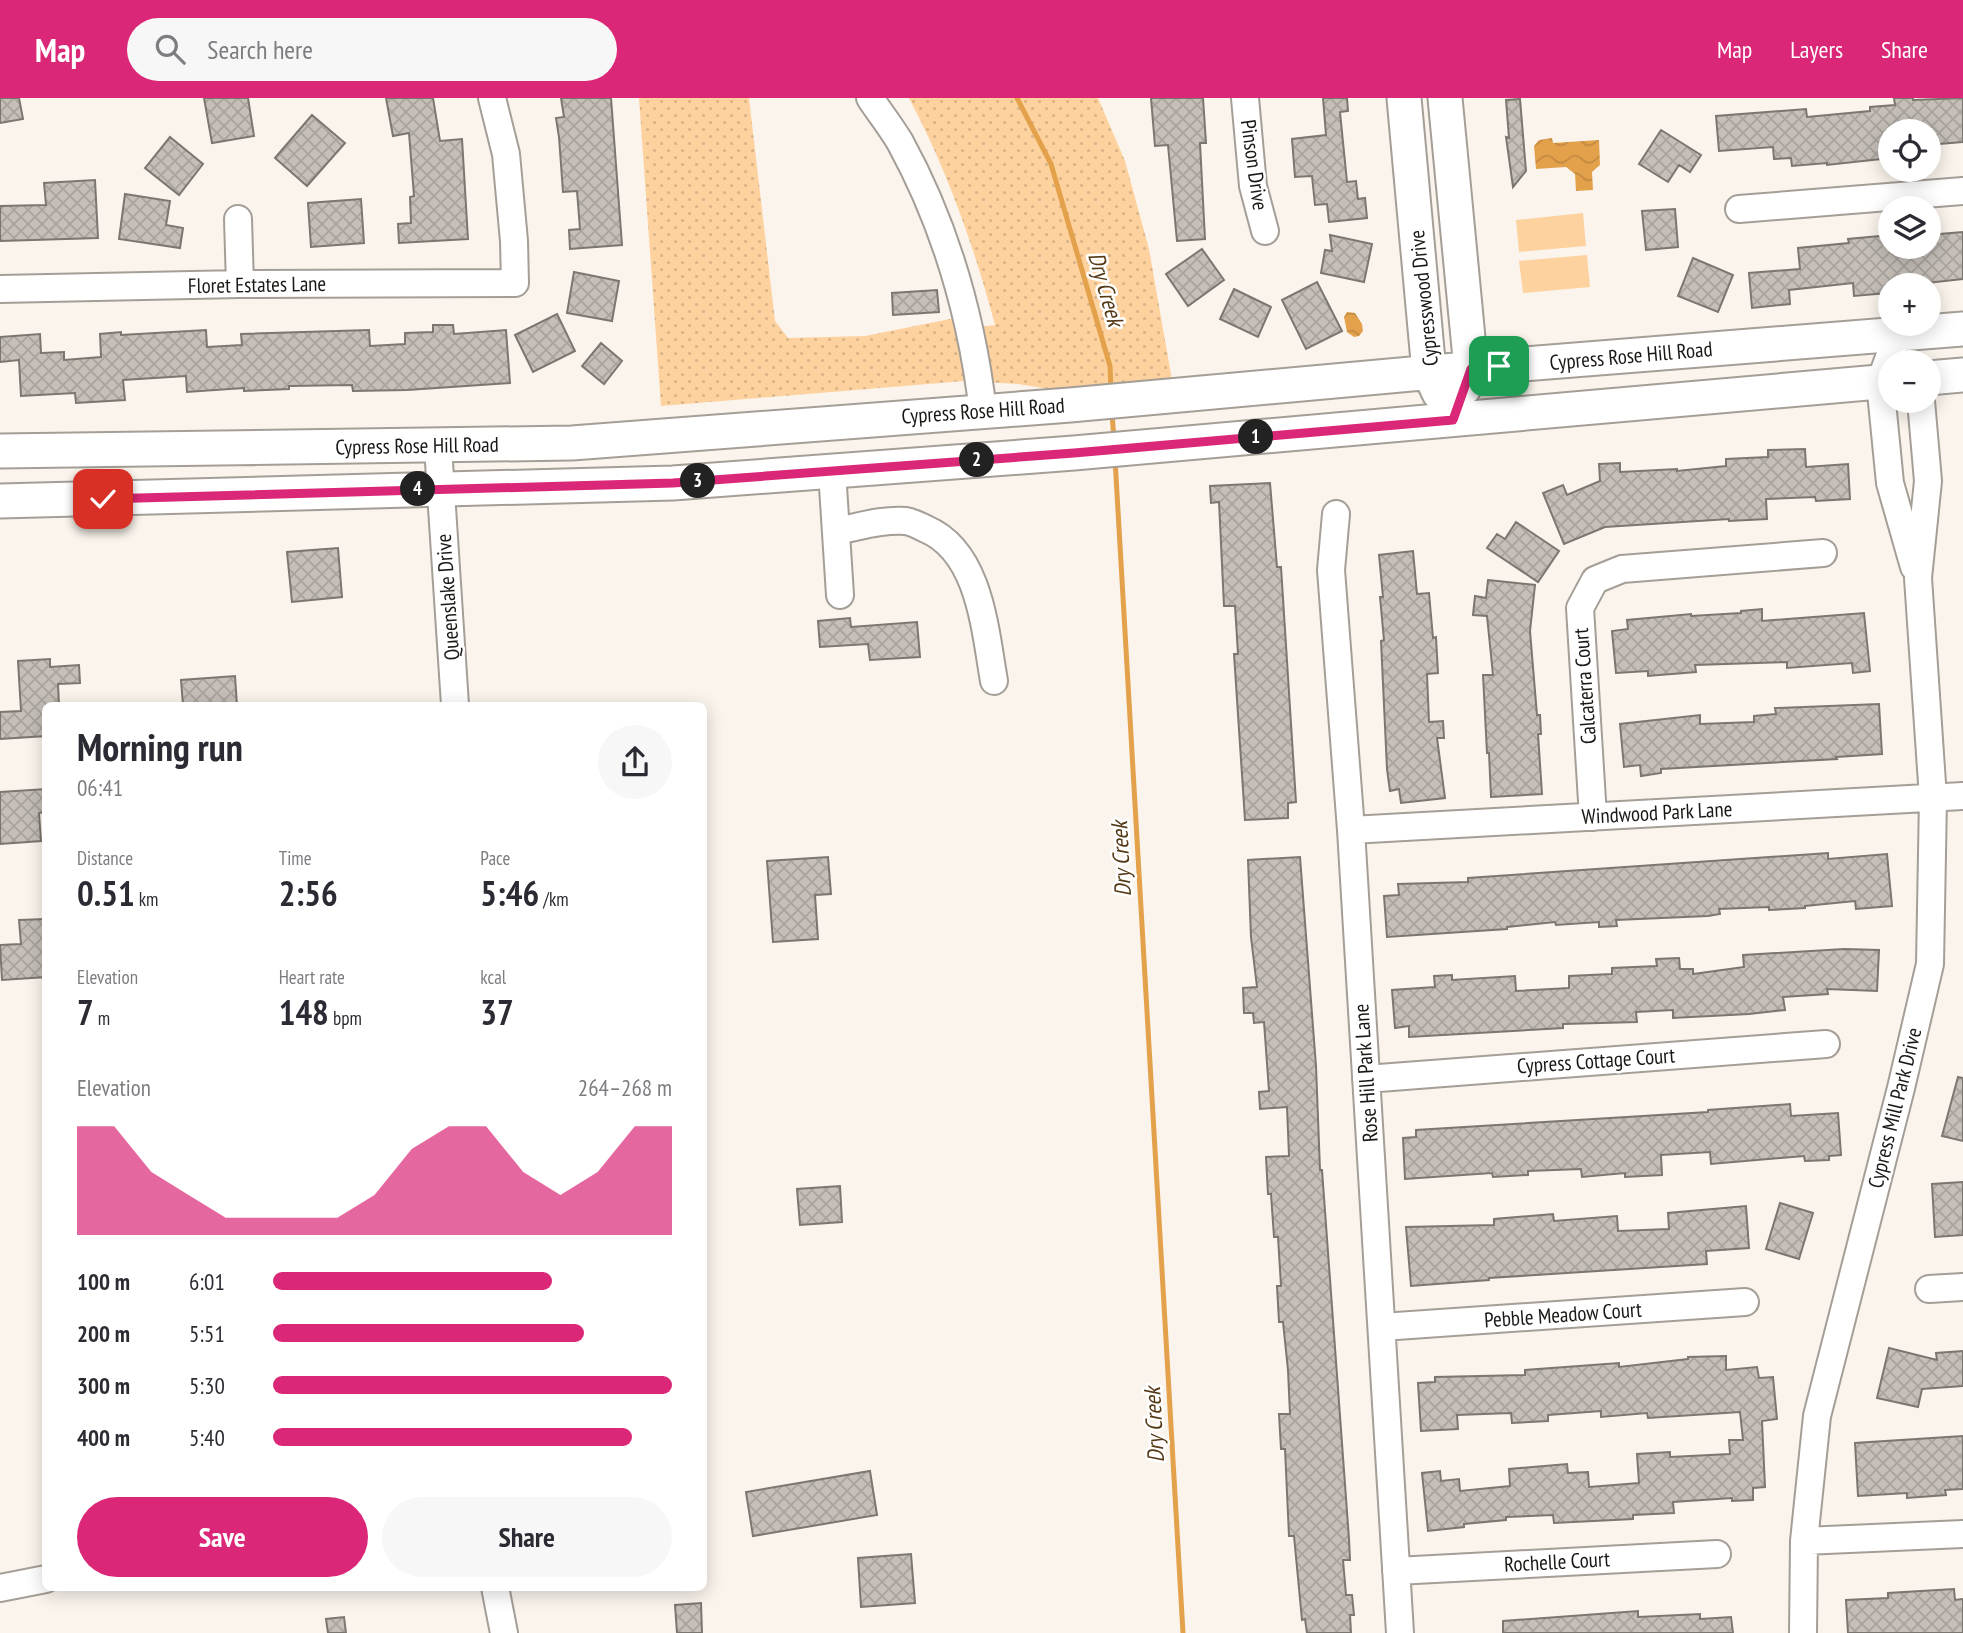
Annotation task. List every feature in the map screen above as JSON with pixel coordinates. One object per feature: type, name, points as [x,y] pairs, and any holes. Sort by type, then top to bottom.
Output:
[{"type":"main road","name":"Cypresswood Drive","points":[[1404,98],[1429,372],[1453,420]]},
{"type":"main road","name":"Cypresswood Drive","points":[[1445,98],[1471,369],[1453,420]]},
{"type":"main road","name":"Cypress Rose Hill Road","points":[[0,452],[572,443],[1070,405],[1471,369],[1904,349],[1963,329]]},
{"type":"main road","points":[[1941,376],[1963,375]]},
{"type":"main road","name":"Cypress Rose Hill Road","points":[[0,501],[673,483],[1074,453],[1878,382]]},
{"type":"street","name":"Floret Estates Lane","points":[[0,289],[240,284],[515,283],[506,153],[492,98]]},
{"type":"street","points":[[870,98],[900,142],[945,238],[961,290],[978,370],[982,412]]},
{"type":"street","name":"Pinson Drive","points":[[1245,98],[1253,186],[1265,231]]},
{"type":"street","points":[[1739,209],[1963,191]]},
{"type":"street","points":[[238,219],[240,284]]},
{"type":"street","points":[[1887,413],[1890,483],[1917,578]]},
{"type":"street","points":[[1917,578],[1928,481],[1922,413]]},
{"type":"street","name":"Queenslake Drive","points":[[438,447],[455,702]]},
{"type":"street","points":[[832,471],[839,595]]},
{"type":"street","name":"Rose Hill Park Lane","points":[[1336,514],[1331,570],[1351,830],[1400,1633]]},
{"type":"street","points":[[836,531],[907,521],[941,536],[959,553],[981,607],[994,681]]},
{"type":"street","name":"Calcaterra Court","points":[[1593,817],[1580,608],[1595,580],[1622,569],[1823,553]]},
{"type":"street","name":"Cypress Mill Park Drive","points":[[1803,1633],[1804,1541],[1817,1416],[1930,964],[1933,798],[1917,578]]},
{"type":"street","name":"Windwood Park Lane","points":[[1351,830],[1963,796]]},
{"type":"street","name":"Cypress Cottage Court","points":[[1366,1079],[1826,1044]]},
{"type":"street","points":[[1929,1289],[1963,1287]]},
{"type":"street","name":"Pebble Meadow Court","points":[[1381,1327],[1745,1302]]},
{"type":"street","points":[[1804,1541],[1963,1534]]},
{"type":"street","name":"Rochelle Court","points":[[1396,1571],[1717,1554]]},
{"type":"street","points":[[0,1588],[42,1580]]},
{"type":"street","points":[[496,1591],[503,1633]]},
{"type":"shaded area","points":[[639,98],[749,98],[775,321],[788,338],[865,336],[955,318],[962,329],[995,325],[958,209],[936,153],[909,98],[1098,98],[1125,161],[1149,249],[1172,380],[1056,390],[1018,384],[964,381],[661,406]]},
{"type":"shaded area","points":[[1583,213],[1586,246],[1519,252],[1516,220]]},
{"type":"shaded area","points":[[1587,255],[1590,287],[1523,293],[1519,261]]},
{"type":"water","points":[[1552,138],[1553,143],[1599,140],[1600,165],[1592,172],[1593,190],[1576,191],[1575,174],[1566,167],[1536,169],[1534,146],[1539,140]]},
{"type":"water","points":[[1347,312],[1355,313],[1362,324],[1363,331],[1359,336],[1354,337],[1347,332],[1344,317]]},
{"type":"building","points":[[0,98],[19,98],[23,119],[0,123]]},
{"type":"building","points":[[204,98],[248,98],[254,136],[212,143]]},
{"type":"building","points":[[386,98],[433,98],[440,141],[462,139],[468,239],[399,243],[398,224],[411,223],[410,197],[414,196],[409,133],[393,136]]},
{"type":"building","points":[[561,98],[611,98],[622,245],[570,249],[569,230],[580,229],[577,191],[563,192],[556,118],[564,117]]},
{"type":"building","points":[[1151,98],[1203,98],[1206,143],[1200,143],[1205,239],[1177,241],[1168,145],[1155,146]]},
{"type":"building","points":[[1323,98],[1347,98],[1348,111],[1340,112],[1347,182],[1356,181],[1358,199],[1365,198],[1367,218],[1329,222],[1327,204],[1315,205],[1312,176],[1295,177],[1292,139],[1326,135]]},
{"type":"building","points":[[1894,98],[1963,98],[1963,142],[1941,144],[1941,119],[1878,119],[1878,159],[1792,166],[1791,158],[1774,159],[1773,147],[1719,151],[1716,116],[1806,109],[1807,117],[1870,111],[1870,107],[1895,105]]},
{"type":"building","points":[[1520,99],[1526,171],[1513,187],[1506,137],[1509,138],[1506,100]]},
{"type":"building","points":[[312,115],[345,143],[307,186],[275,158]]},
{"type":"building","points":[[1661,130],[1701,155],[1690,172],[1679,165],[1668,182],[1639,164]]},
{"type":"building","points":[[170,137],[203,164],[179,195],[145,168]]},
{"type":"building","points":[[95,180],[98,238],[0,241],[0,206],[46,205],[44,183]]},
{"type":"building","points":[[125,194],[170,201],[166,225],[183,228],[180,248],[119,239]]},
{"type":"building","points":[[361,199],[364,243],[311,247],[308,203]]},
{"type":"building","points":[[1675,209],[1678,247],[1646,250],[1642,211]]},
{"type":"building","points":[[1963,232],[1963,279],[1941,281],[1941,273],[1878,273],[1878,294],[1854,296],[1853,283],[1789,290],[1790,304],[1752,308],[1749,273],[1800,269],[1798,248],[1849,243],[1848,239],[1878,236],[1878,259],[1941,259],[1941,234]]},
{"type":"building","points":[[1330,235],[1372,244],[1364,282],[1321,273],[1325,250],[1332,251]]},
{"type":"building","points":[[1202,249],[1224,280],[1188,306],[1166,274]]},
{"type":"building","points":[[1693,258],[1733,275],[1718,312],[1678,296]]},
{"type":"building","points":[[574,272],[619,281],[612,321],[567,313]]},
{"type":"building","points":[[1317,282],[1342,331],[1306,349],[1282,300]]},
{"type":"building","points":[[1234,289],[1271,307],[1258,337],[1220,319]]},
{"type":"building","points":[[937,290],[939,312],[893,315],[892,293]]},
{"type":"building","points":[[557,314],[575,351],[533,372],[515,335]]},
{"type":"building","points":[[433,325],[453,325],[454,334],[506,330],[510,383],[407,390],[353,391],[352,385],[187,392],[186,376],[123,380],[125,400],[76,403],[75,393],[21,396],[19,360],[0,362],[0,337],[40,334],[41,353],[64,352],[64,360],[101,357],[100,334],[121,332],[121,335],[206,330],[207,347],[242,345],[241,334],[369,330],[370,346],[405,344],[405,333],[433,332]]},
{"type":"building","points":[[601,343],[622,361],[604,384],[582,366]]},
{"type":"building","points":[[1805,449],[1806,467],[1848,464],[1850,499],[1766,499],[1767,519],[1605,527],[1564,544],[1543,493],[1563,485],[1567,495],[1600,481],[1599,464],[1620,463],[1620,472],[1677,471],[1726,466],[1726,459],[1768,457],[1768,450]]},
{"type":"building","points":[[1270,483],[1277,567],[1281,567],[1296,802],[1288,803],[1288,818],[1245,820],[1234,654],[1238,654],[1235,606],[1224,606],[1219,502],[1211,503],[1210,486]]},
{"type":"building","points":[[1516,522],[1559,551],[1538,582],[1487,548],[1497,534],[1505,539]]},
{"type":"building","points":[[338,548],[342,597],[292,602],[287,552]]},
{"type":"building","points":[[1413,551],[1417,594],[1429,593],[1433,638],[1436,637],[1438,673],[1427,674],[1429,722],[1443,721],[1444,738],[1437,738],[1445,798],[1401,803],[1399,789],[1390,791],[1387,769],[1381,641],[1384,640],[1380,597],[1383,597],[1379,555]]},
{"type":"building","points":[[1488,580],[1535,585],[1530,631],[1537,715],[1540,715],[1541,734],[1538,734],[1542,794],[1491,797],[1483,675],[1493,675],[1487,616],[1473,615],[1475,596],[1486,598]]},
{"type":"building","points":[[1762,609],[1762,621],[1864,613],[1870,671],[1853,673],[1852,663],[1787,668],[1787,662],[1695,665],[1696,672],[1648,676],[1648,671],[1616,673],[1612,631],[1628,629],[1627,620],[1741,613]]},
{"type":"building","points":[[850,618],[851,627],[917,622],[920,657],[870,660],[868,644],[820,647],[818,621]]},
{"type":"building","points":[[50,659],[50,667],[79,665],[80,683],[58,684],[59,702],[42,702],[42,736],[0,739],[0,712],[21,711],[18,661]]},
{"type":"building","points":[[235,676],[237,702],[183,702],[181,680]]},
{"type":"building","points":[[1879,704],[1882,754],[1661,769],[1661,773],[1641,776],[1640,765],[1624,767],[1620,724],[1700,715],[1700,724],[1754,722],[1754,716],[1776,714],[1775,708]]},
{"type":"building","points":[[42,789],[42,813],[39,813],[41,841],[0,844],[0,792]]},
{"type":"building","points":[[1828,853],[1828,859],[1887,854],[1892,906],[1856,909],[1855,901],[1805,908],[1719,909],[1720,914],[1708,916],[1616,920],[1617,926],[1599,927],[1599,922],[1556,925],[1555,922],[1507,929],[1387,937],[1384,896],[1399,895],[1398,884],[1468,882],[1468,878]]},
{"type":"building","points":[[828,857],[831,894],[815,895],[818,939],[773,942],[767,861]]},
{"type":"building","points":[[1300,857],[1316,1066],[1320,1170],[1349,1539],[1350,1560],[1343,1560],[1346,1595],[1352,1595],[1354,1615],[1350,1615],[1351,1633],[1307,1633],[1305,1619],[1302,1620],[1294,1536],[1289,1536],[1285,1449],[1281,1449],[1279,1414],[1290,1414],[1288,1370],[1283,1322],[1279,1322],[1277,1286],[1281,1286],[1278,1237],[1274,1237],[1266,1157],[1289,1156],[1287,1107],[1260,1109],[1259,1092],[1269,1091],[1264,1022],[1254,1023],[1253,1013],[1244,1013],[1243,988],[1257,987],[1251,937],[1248,860]]},
{"type":"building","points":[[42,919],[42,977],[2,980],[0,945],[21,944],[19,920]]},
{"type":"building","points":[[1844,949],[1879,950],[1877,991],[1827,989],[1828,994],[1783,997],[1785,1010],[1749,1014],[1673,1018],[1673,1010],[1636,1012],[1637,1022],[1563,1024],[1563,1028],[1409,1037],[1409,1026],[1395,1028],[1392,990],[1435,987],[1434,976],[1452,975],[1452,980],[1515,976],[1516,991],[1569,988],[1569,976],[1612,974],[1612,968],[1657,966],[1656,959],[1679,958],[1680,969],[1693,969],[1693,974],[1744,967],[1743,955]]},
{"type":"building","points":[[1958,1077],[1963,1078],[1963,1141],[1942,1136]]},
{"type":"building","points":[[1790,1104],[1791,1116],[1838,1113],[1841,1155],[1829,1156],[1829,1160],[1805,1161],[1804,1156],[1711,1164],[1710,1152],[1661,1155],[1662,1175],[1625,1177],[1625,1173],[1582,1177],[1581,1169],[1528,1171],[1528,1175],[1493,1177],[1492,1173],[1405,1179],[1403,1138],[1416,1137],[1416,1130],[1708,1112]]},
{"type":"building","points":[[1963,1182],[1963,1235],[1935,1237],[1932,1184]]},
{"type":"building","points":[[840,1186],[842,1222],[800,1225],[797,1189]]},
{"type":"building","points":[[1780,1203],[1813,1213],[1799,1259],[1766,1249]]},
{"type":"building","points":[[1746,1206],[1749,1248],[1706,1251],[1707,1264],[1489,1278],[1411,1286],[1406,1227],[1494,1225],[1494,1219],[1553,1214],[1554,1221],[1617,1216],[1618,1231],[1669,1229],[1668,1213]]},
{"type":"building","points":[[1889,1348],[1937,1360],[1936,1353],[1963,1351],[1963,1386],[1922,1389],[1918,1407],[1877,1398]]},
{"type":"building","points":[[1726,1356],[1726,1370],[1757,1367],[1759,1378],[1773,1377],[1777,1419],[1762,1421],[1765,1487],[1753,1488],[1753,1500],[1732,1501],[1732,1498],[1673,1502],[1674,1513],[1633,1515],[1633,1519],[1554,1523],[1553,1515],[1506,1517],[1506,1520],[1428,1531],[1422,1473],[1440,1471],[1441,1481],[1459,1479],[1460,1491],[1510,1486],[1509,1469],[1567,1464],[1568,1473],[1588,1472],[1589,1487],[1639,1483],[1637,1454],[1670,1452],[1670,1457],[1730,1454],[1729,1440],[1743,1440],[1740,1412],[1648,1418],[1647,1413],[1601,1417],[1601,1411],[1548,1415],[1548,1421],[1512,1423],[1511,1413],[1457,1415],[1458,1429],[1421,1431],[1418,1383],[1435,1382],[1435,1377],[1525,1375],[1525,1370],[1619,1363],[1619,1367],[1688,1357]]},
{"type":"building","points":[[1963,1436],[1963,1489],[1945,1490],[1946,1495],[1907,1498],[1907,1493],[1858,1496],[1855,1443]]},
{"type":"building","points":[[870,1471],[877,1515],[753,1536],[746,1492]]},
{"type":"building","points":[[911,1554],[915,1603],[861,1607],[858,1558]]},
{"type":"building","points":[[1954,1589],[1955,1600],[1963,1599],[1963,1633],[1848,1633],[1846,1600],[1888,1598],[1888,1593]]},
{"type":"building","points":[[701,1603],[702,1633],[677,1633],[675,1605]]},
{"type":"building","points":[[1638,1611],[1638,1617],[1700,1614],[1700,1619],[1731,1617],[1733,1633],[1503,1633],[1503,1621]]},
{"type":"building","points":[[344,1617],[346,1633],[328,1633],[326,1619]]},
{"type":"waterway","name":"Dry Creek","points":[[1017,98],[1051,164],[1110,366],[1111,390]]},
{"type":"waterway","name":"Dry Creek","points":[[1112,414],[1114,439]]},
{"type":"waterway","name":"Dry Creek","points":[[1115,459],[1183,1633]]},
{"type":"route","points":[[103,499],[673,483],[1074,453],[1453,420],[1471,369],[1499,366]]}]
